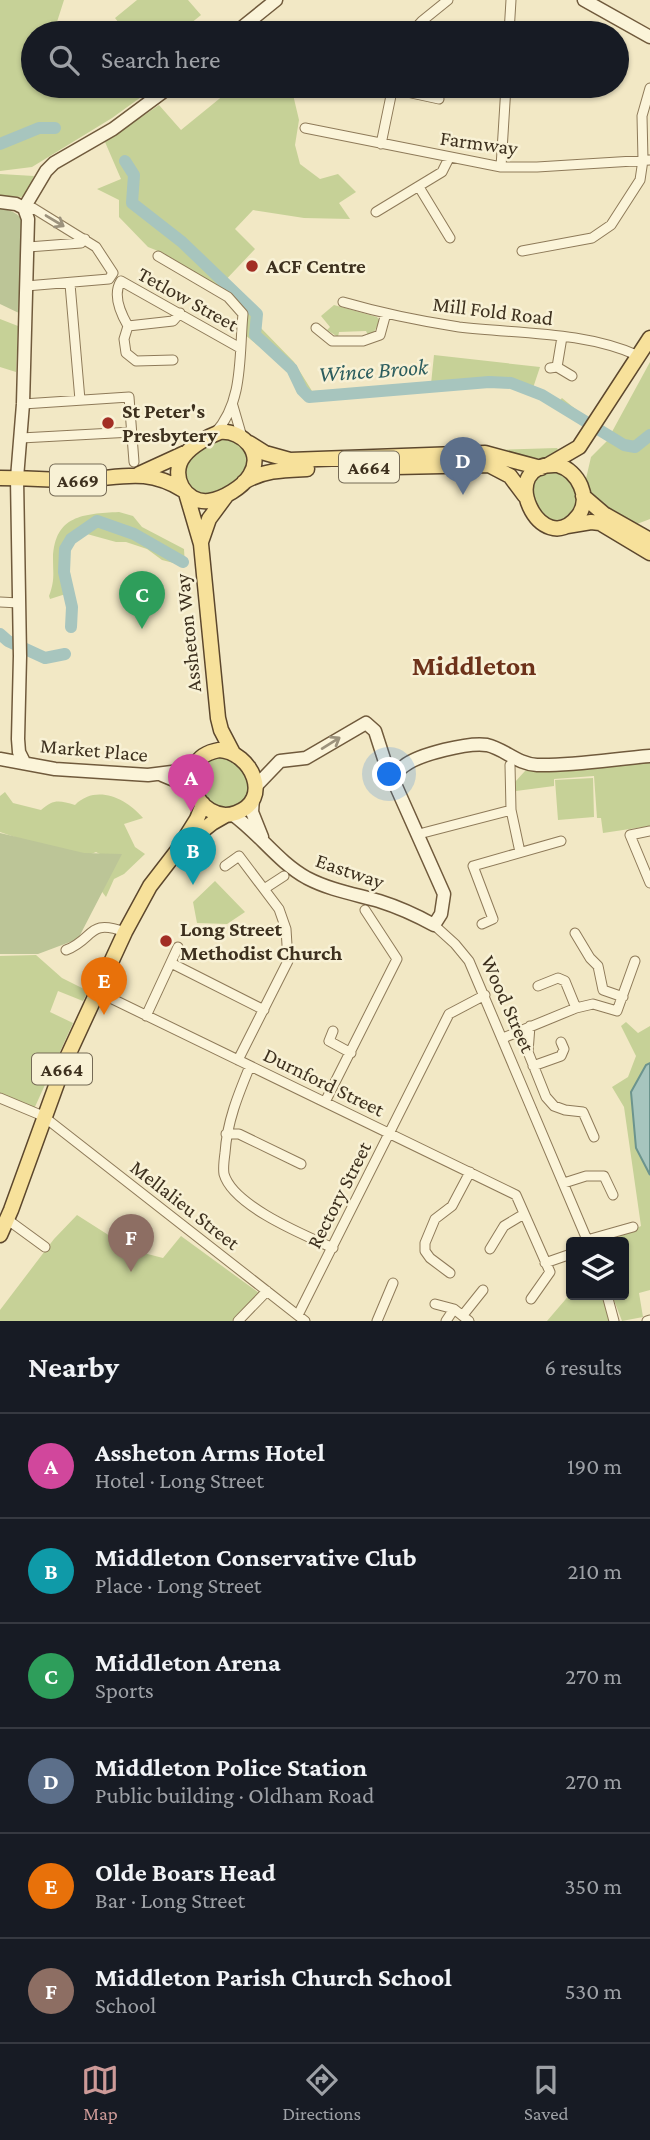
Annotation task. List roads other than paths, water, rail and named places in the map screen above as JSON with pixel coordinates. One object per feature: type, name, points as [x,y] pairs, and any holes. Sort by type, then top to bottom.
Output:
[{"type":"main road","points":[[562,526],[579,515],[583,505],[577,473],[579,447],[650,338]]},
{"type":"main road","name":"A664","points":[[214,435],[226,432],[246,440],[265,453],[290,460],[485,453],[543,467],[558,465],[568,469],[582,490]]},
{"type":"main road","points":[[136,468],[187,452],[214,435]]},
{"type":"main road","points":[[238,487],[250,475],[254,463],[254,456],[246,440]]},
{"type":"main road","points":[[525,496],[528,480],[543,467],[579,447]]},
{"type":"main road","points":[[185,491],[178,472],[180,462],[187,452]]},
{"type":"main road","name":"A664","points":[[185,491],[197,500],[210,501],[260,473],[280,470],[482,464],[495,467],[510,476],[538,520],[549,526],[562,526]]},
{"type":"main road","points":[[136,468],[185,491]]},
{"type":"main road","name":"A669","points":[[0,478],[77,480],[136,468]]},
{"type":"main road","name":"Assheton Way","points":[[201,544],[215,509],[238,487]]},
{"type":"main road","points":[[582,490],[604,514],[650,540]]},
{"type":"main road","name":"Assheton Way","points":[[185,491],[201,544],[218,718],[233,753]]},
{"type":"main road","points":[[562,526],[595,523],[650,553]]},
{"type":"main road","name":"Assheton Way","points":[[198,761],[218,718]]},
{"type":"main road","points":[[229,815],[214,812],[203,804],[193,788],[191,777],[198,761],[219,750],[233,753],[250,767],[254,792]]},
{"type":"main road","name":"A664","points":[[177,851],[212,823],[246,808],[254,792]]},
{"type":"main road","name":"A664","points":[[0,1235],[6,1211],[64,1064],[125,932],[150,886],[197,819],[203,804]]},
{"type":"street","points":[[250,21],[276,0]]},
{"type":"street","points":[[422,21],[448,0]]},
{"type":"street","points":[[509,21],[510,0]]},
{"type":"street","points":[[584,0],[621,21]]},
{"type":"street","points":[[629,25],[650,37]]},
{"type":"street","points":[[522,251],[592,238],[611,225],[638,185],[646,160],[642,117],[650,88]]},
{"type":"street","points":[[25,210],[46,171],[54,163],[113,129],[155,98]]},
{"type":"street","points":[[381,144],[391,98]]},
{"type":"street","points":[[501,167],[505,98]]},
{"type":"street","name":"Farmway","points":[[305,128],[501,167],[549,167],[646,160]]},
{"type":"street","points":[[376,212],[442,172],[449,158]]},
{"type":"street","points":[[419,187],[450,238]]},
{"type":"street","points":[[0,202],[16,204],[25,210],[28,219],[23,404],[17,478],[20,656],[18,739],[19,752],[24,762]]},
{"type":"street","points":[[25,210],[33,208],[85,239],[96,247],[113,273],[109,279],[26,286]]},
{"type":"street","points":[[28,247],[81,243],[85,239]]},
{"type":"street","points":[[158,256],[228,297],[243,314],[240,371],[226,419],[214,435]]},
{"type":"street","name":"Tetlow Street","points":[[128,326],[120,312],[120,282],[240,348]]},
{"type":"street","points":[[70,284],[80,400]]},
{"type":"street","name":"Mill Fold Road","points":[[343,302],[458,327],[562,337],[618,348],[639,356]]},
{"type":"street","points":[[173,360],[136,361],[126,353],[124,339],[128,326],[173,321],[180,313]]},
{"type":"street","points":[[316,328],[332,341],[363,341],[380,335],[386,313]]},
{"type":"street","points":[[562,337],[554,367],[572,376]]},
{"type":"street","points":[[23,404],[129,397],[136,468]]},
{"type":"street","points":[[233,400],[246,440]]},
{"type":"street","points":[[21,439],[132,432]]},
{"type":"street","points":[[0,602],[19,603]]},
{"type":"street","points":[[250,767],[306,758],[366,723],[375,731],[385,762],[398,772]]},
{"type":"street","points":[[433,925],[441,914],[444,894],[395,784],[398,772],[405,764],[424,756],[474,745],[486,745],[512,762],[539,765],[650,756]]},
{"type":"street","name":"Market Place","points":[[0,759],[55,769],[162,775],[180,771],[198,761]]},
{"type":"street","points":[[512,762],[511,810],[520,852]]},
{"type":"street","points":[[254,792],[275,765]]},
{"type":"street","name":"Market Place","points":[[162,775],[193,788]]},
{"type":"street","name":"Eastway","points":[[254,792],[252,812],[263,840]]},
{"type":"street","points":[[419,834],[456,822],[511,810]]},
{"type":"street","name":"Eastway","points":[[229,815],[306,877],[336,890],[409,911],[433,925]]},
{"type":"street","points":[[650,831],[630,835],[650,883]]},
{"type":"street","points":[[482,924],[493,919],[473,866],[561,841]]},
{"type":"street","points":[[225,866],[239,856],[279,909],[286,929],[288,961],[238,1060]]},
{"type":"street","points":[[264,890],[284,876]]},
{"type":"street","points":[[326,1102],[397,959],[365,910]]},
{"type":"street","name":"Wood Street","points":[[433,925],[455,944],[469,961],[586,1237]]},
{"type":"street","points":[[66,950],[95,928],[108,926],[125,932]]},
{"type":"street","points":[[575,933],[598,966],[603,990],[623,996]]},
{"type":"street","points":[[146,1016],[178,947]]},
{"type":"street","points":[[503,1038],[576,1007],[593,1004],[617,1011],[635,961]]},
{"type":"street","points":[[171,963],[264,1010]]},
{"type":"street","points":[[538,986],[558,978],[565,981],[576,1007]]},
{"type":"street","name":"Durnford Street","points":[[98,992],[516,1195],[545,1263]]},
{"type":"street","name":"Rectory Street","points":[[301,1318],[332,1248],[449,1014],[485,996]]},
{"type":"street","points":[[530,1026],[528,1052],[546,1097],[554,1106],[583,1112],[594,1137]]},
{"type":"street","points":[[333,1031],[328,1041],[351,1052]]},
{"type":"street","points":[[534,1066],[561,1056],[564,1049],[561,1042]]},
{"type":"street","points":[[250,1066],[234,1103],[226,1134],[223,1172],[229,1187],[246,1202],[298,1233],[332,1248]]},
{"type":"street","name":"Mellalieu Street","points":[[1,1101],[43,1116],[301,1318]]},
{"type":"street","points":[[226,1134],[239,1134],[301,1164]]},
{"type":"street","points":[[450,1273],[429,1258],[425,1243],[435,1219],[452,1206],[470,1172]]},
{"type":"street","points":[[564,1183],[586,1176],[604,1176],[612,1195]]},
{"type":"street","points":[[6,1211],[45,1247]]},
{"type":"street","points":[[490,1249],[504,1226],[524,1214]]},
{"type":"street","points":[[601,1237],[633,1227]]},
{"type":"street","points":[[531,1299],[550,1272],[545,1263],[566,1256]]},
{"type":"street","points":[[377,1321],[393,1283]]},
{"type":"street","points":[[435,1304],[454,1309],[466,1318],[483,1290]]},
{"type":"street","points":[[238,1321],[267,1291]]},
{"type":"street","points":[[608,1300],[614,1321]]},
{"type":"street","points":[[446,1321],[454,1309]]},
{"type":"water","points":[[650,1063],[650,1175],[636,1148],[631,1092],[646,1065]]},
{"type":"waterway","name":"Wince Brook","points":[[0,144],[39,128],[55,128]]},
{"type":"waterway","name":"Wince Brook","points":[[125,161],[134,175],[132,203],[182,242],[257,314],[255,335],[292,369],[302,390],[309,397],[489,382],[511,383],[542,395],[624,445],[635,447],[650,435]]},
{"type":"waterway","points":[[71,627],[72,607],[64,572],[65,549],[71,539],[97,521],[134,534],[183,562]]},
{"type":"waterway","points":[[0,634],[8,641],[45,658],[65,654]]},
{"type":"place","name":"ACF Centre","points":[[252,266]]},
{"type":"place","name":"St Peter's Presbytery","points":[[108,423]]},
{"type":"place","name":"Middleton Police Station","points":[[463,495]]},
{"type":"place","name":"Middleton Arena","points":[[142,629]]},
{"type":"place","name":"Assheton Arms Hotel","points":[[191,812]]},
{"type":"place","name":"Middleton Conservative Club","points":[[193,885]]},
{"type":"place","name":"Long Street Methodist Church","points":[[166,941]]},
{"type":"place","name":"Olde Boars Head","points":[[104,1015]]},
{"type":"place","name":"Middleton Parish Church School","points":[[131,1272]]},
{"type":"district","name":"Middleton","points":[[474,665]]}]
